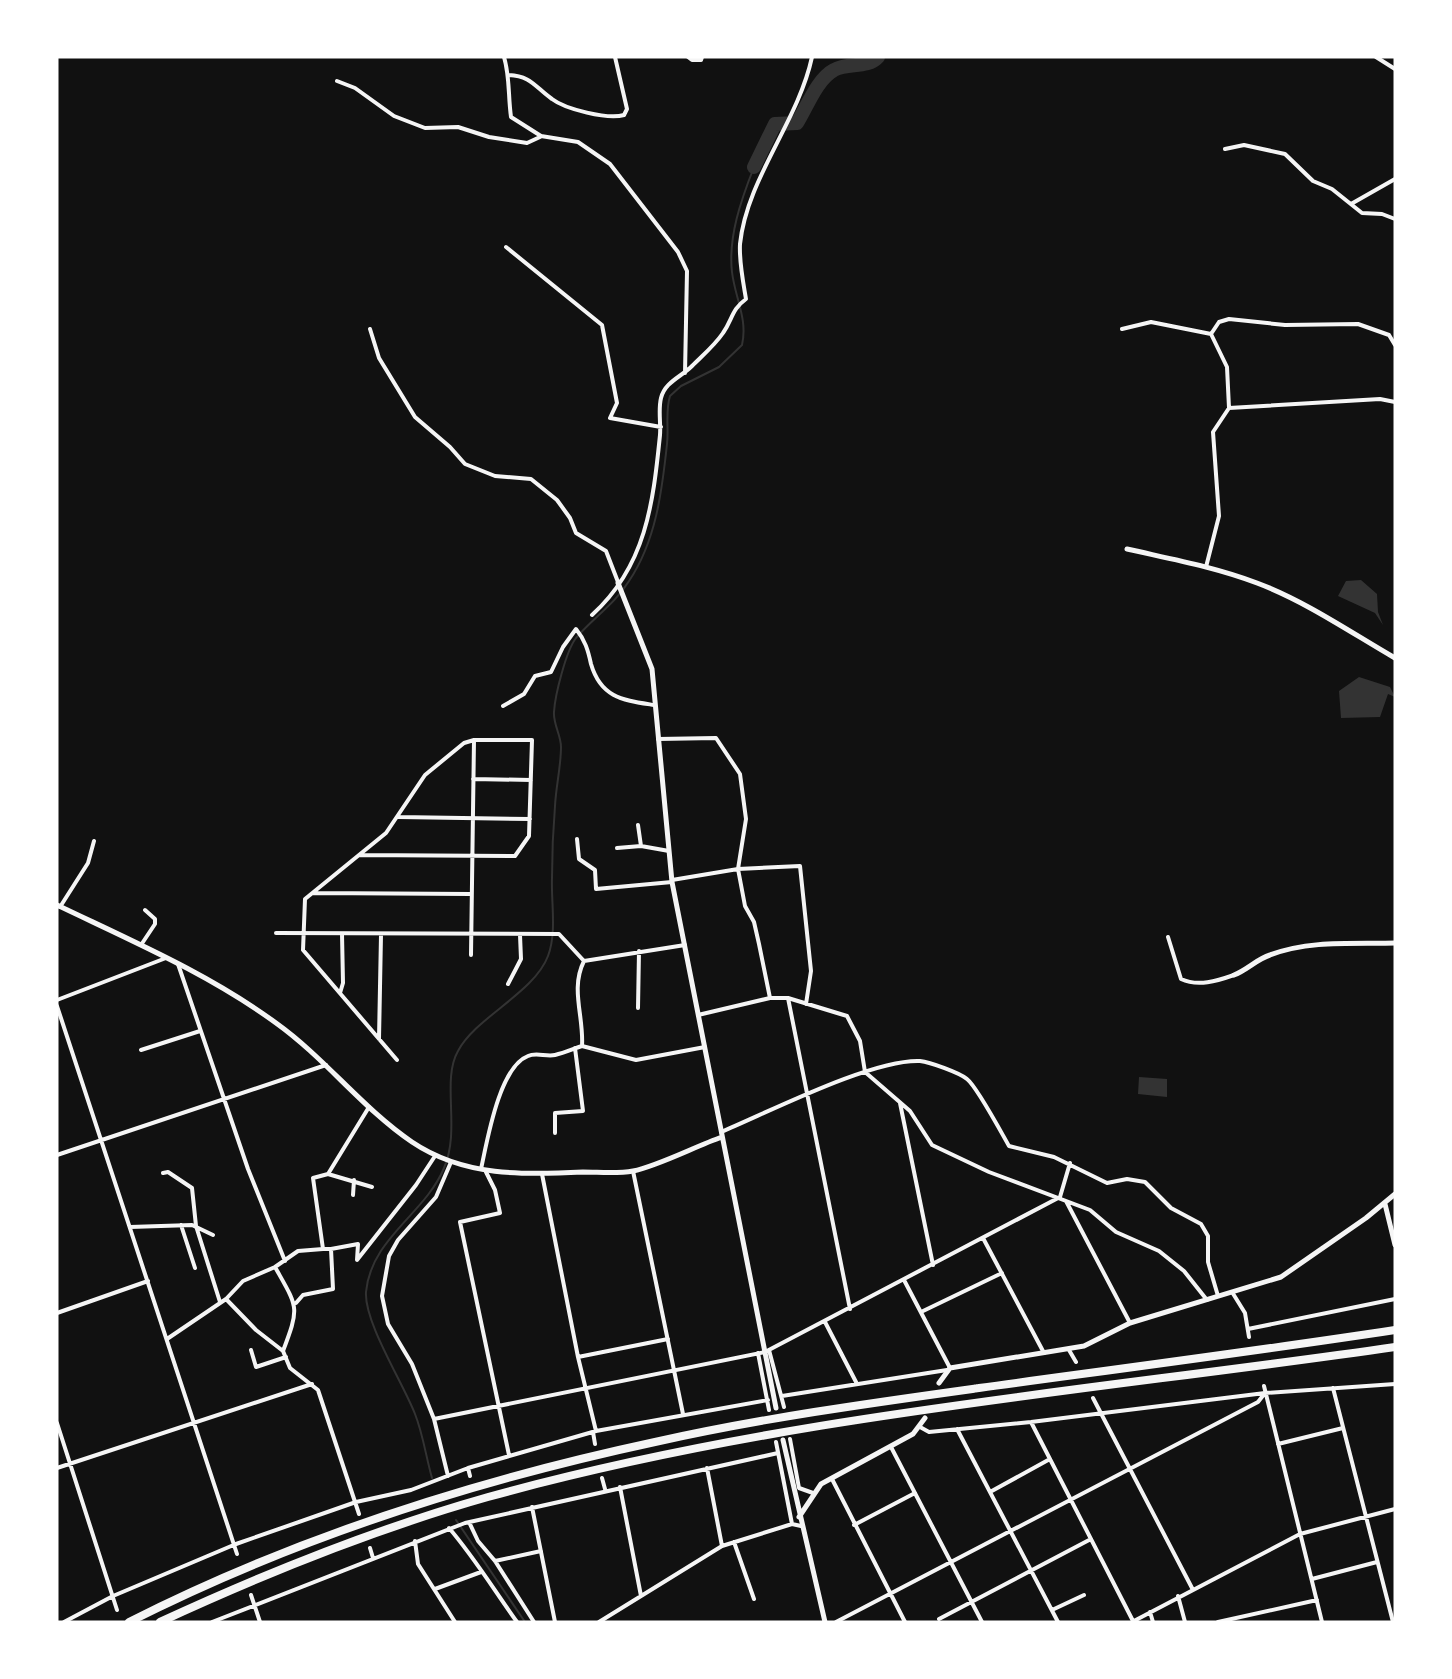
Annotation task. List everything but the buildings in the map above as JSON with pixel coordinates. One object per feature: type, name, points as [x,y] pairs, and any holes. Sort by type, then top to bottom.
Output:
[{"type":"highway","points":[[1279,1347],[1395,1326]]},
{"type":"highway","points":[[129,1622],[232,1575],[360,1523],[484,1484],[576,1460],[765,1420],[1395,1330]]},
{"type":"highway","points":[[160,1622],[295,1563],[426,1516],[499,1494],[661,1455],[767,1434],[899,1414],[1395,1347]]},
{"type":"street","points":[[504,57],[509,75],[508,95],[511,117],[541,136],[578,142],[610,164],[678,252],[687,272],[685,374]]},
{"type":"street","points":[[509,75],[524,75],[562,105],[606,117],[618,117],[624,115],[627,109],[615,57]]},
{"type":"street","points":[[688,57],[692,60],[701,60],[702,57]]},
{"type":"street","points":[[592,615],[605,602],[618,583],[639,548],[647,526],[661,427],[661,399],[666,386],[685,374],[723,333],[735,308],[746,299],[740,260],[745,220],[766,166],[803,92],[812,57]]},
{"type":"street","points":[[1376,57],[1395,69]]},
{"type":"street","points":[[337,81],[355,88],[394,116],[425,128],[458,128],[489,137],[527,143],[541,136]]},
{"type":"street","points":[[1225,149],[1244,146],[1285,154],[1313,182],[1332,189],[1362,213],[1382,214],[1395,219]]},
{"type":"street","points":[[1351,204],[1395,179]]},
{"type":"street","points":[[506,247],[602,325],[617,403],[610,418],[661,427]]},
{"type":"street","points":[[1211,334],[1218,322],[1229,319],[1285,325],[1358,324],[1379,329],[1389,335],[1395,345]]},
{"type":"street","points":[[1122,329],[1151,321],[1211,334]]},
{"type":"street","points":[[370,329],[383,366],[414,417],[450,447],[465,464],[495,476],[531,479],[557,500],[570,518],[576,533],[606,551],[652,669],[672,881],[764,1352],[773,1409]]},
{"type":"street","points":[[1206,567],[1219,516],[1213,432],[1229,408],[1227,367],[1211,334]]},
{"type":"street","points":[[1229,408],[1380,399],[1395,402]]},
{"type":"street","points":[[1127,549],[1206,567],[1258,583],[1395,658]]},
{"type":"street","points":[[503,706],[524,694],[535,676],[551,672],[563,647],[576,629],[585,640],[596,679],[604,689],[618,697],[654,705]]},
{"type":"street","points":[[658,739],[716,738],[740,774],[746,819],[738,869],[745,906],[754,922],[770,999]]},
{"type":"street","points":[[471,955],[474,740]]},
{"type":"street","points":[[359,855],[515,856],[529,836],[532,740],[474,740],[464,743],[425,775],[386,833],[359,855],[313,893],[305,899],[303,950],[397,1060]]},
{"type":"street","points":[[473,779],[531,780]]},
{"type":"street","points":[[398,817],[530,819]]},
{"type":"street","points":[[638,825],[641,846]]},
{"type":"street","points":[[577,839],[579,859],[595,870],[596,889],[672,881],[738,869],[800,866],[811,971],[806,1004]]},
{"type":"street","points":[[94,841],[88,863],[59,906],[178,963],[235,994],[275,1022],[411,1142],[435,1156],[483,1171],[542,1174],[633,1171],[865,1072],[918,1061],[929,1062],[968,1079],[1009,1146],[1070,1163],[1107,1183],[1127,1179],[1145,1182],[1171,1208],[1201,1224],[1208,1236],[1208,1262],[1218,1297]]},
{"type":"street","points":[[617,848],[641,846],[669,851]]},
{"type":"street","points":[[313,893],[471,894]]},
{"type":"street","points":[[141,946],[155,924],[155,919],[145,910]]},
{"type":"street","points":[[276,933],[559,934],[584,961]]},
{"type":"street","points":[[340,993],[343,983],[342,934]]},
{"type":"street","points":[[379,1040],[381,934]]},
{"type":"street","points":[[508,984],[521,959],[520,935]]},
{"type":"street","points":[[1167,937],[1181,979],[1189,983],[1214,982],[1248,970],[1266,956],[1295,946],[1395,943]]},
{"type":"street","points":[[584,961],[685,945]]},
{"type":"street","points":[[638,1008],[639,951]]},
{"type":"street","points":[[57,1000],[167,958]]},
{"type":"street","points":[[582,1046],[583,1032],[576,986],[584,961]]},
{"type":"street","points":[[178,963],[223,1101],[248,1169],[266,1209],[268,1225],[285,1261]]},
{"type":"street","points":[[698,1015],[770,999],[788,999],[847,1016],[860,1041],[865,1072],[910,1111],[932,1145],[989,1172],[1090,1210],[1116,1232],[1159,1251],[1184,1271],[1208,1300]]},
{"type":"street","points":[[788,999],[850,1309]]},
{"type":"street","points":[[57,1006],[236,1544],[237,1554]]},
{"type":"street","points":[[141,1050],[200,1031]]},
{"type":"street","points":[[508,1455],[460,1222],[500,1213],[495,1190],[483,1171],[493,1113],[512,1070],[521,1059],[531,1054],[554,1055],[582,1046],[636,1060],[705,1047]]},
{"type":"street","points":[[555,1133],[555,1113],[583,1110],[575,1048]]},
{"type":"street","points":[[57,1155],[326,1065]]},
{"type":"street","points":[[900,1103],[933,1265]]},
{"type":"street","points":[[328,1174],[369,1107]]},
{"type":"street","points":[[167,1339],[226,1299],[243,1281],[275,1267],[298,1251],[323,1250],[358,1244],[357,1260],[416,1185],[435,1156]]},
{"type":"street","points":[[448,1476],[434,1419],[412,1364],[388,1324],[382,1296],[389,1257],[398,1240],[436,1197],[452,1161]]},
{"type":"street","points":[[1070,1163],[1063,1198],[1130,1323]]},
{"type":"street","points":[[633,1171],[683,1414]]},
{"type":"street","points":[[163,1173],[168,1172],[192,1188],[196,1226],[220,1302]]},
{"type":"street","points":[[323,1250],[313,1178],[328,1174],[372,1187]]},
{"type":"street","points":[[542,1174],[595,1444]]},
{"type":"street","points":[[353,1195],[354,1180]]},
{"type":"street","points":[[782,1396],[1084,1346],[1130,1323],[1218,1297],[1292,1271],[1385,1204],[1395,1194]]},
{"type":"street","points":[[434,1419],[764,1352],[1063,1198]]},
{"type":"street","points":[[1385,1204],[1395,1245]]},
{"type":"street","points":[[181,1225],[195,1268]]},
{"type":"street","points":[[130,1227],[196,1226],[213,1235]]},
{"type":"street","points":[[983,1238],[1044,1353]]},
{"type":"street","points":[[296,1303],[303,1295],[333,1289],[331,1249]]},
{"type":"street","points":[[275,1267],[296,1303],[296,1321],[284,1351]]},
{"type":"street","points":[[921,1312],[1002,1273]]},
{"type":"street","points":[[904,1280],[949,1369]]},
{"type":"street","points":[[57,1313],[148,1281]]},
{"type":"street","points":[[1232,1292],[1245,1314],[1249,1337]]},
{"type":"street","points":[[226,1299],[256,1330],[284,1351],[290,1368],[318,1390],[359,1514]]},
{"type":"street","points":[[1248,1329],[1395,1299]]},
{"type":"street","points":[[825,1322],[856,1382]]},
{"type":"street","points":[[578,1357],[668,1339]]},
{"type":"street","points":[[251,1350],[256,1367],[286,1357]]},
{"type":"street","points":[[1069,1350],[1076,1362]]},
{"type":"street","points":[[764,1352],[782,1396],[784,1407]]},
{"type":"street","points":[[764,1352],[768,1400],[773,1409]]},
{"type":"street","points":[[939,1383],[949,1369]]},
{"type":"street","points":[[57,1468],[312,1383]]},
{"type":"street","points":[[920,1427],[929,1432],[1031,1422],[1265,1393],[1395,1384]]},
{"type":"street","points":[[1264,1386],[1323,1622]]},
{"type":"street","points":[[1333,1388],[1393,1622]]},
{"type":"street","points":[[836,1622],[1258,1402],[1265,1393]]},
{"type":"street","points":[[1093,1398],[1192,1588]]},
{"type":"street","points":[[64,1622],[113,1596],[236,1544],[356,1502],[411,1490],[508,1455],[594,1431],[768,1400]]},
{"type":"street","points":[[799,1517],[813,1493],[831,1479],[891,1447],[920,1427],[925,1418]]},
{"type":"street","points":[[1031,1422],[1132,1622],[1192,1588],[1300,1534],[1395,1509]]},
{"type":"street","points":[[57,1424],[117,1611]]},
{"type":"street","points":[[1278,1444],[1343,1428]]},
{"type":"street","points":[[957,1429],[1058,1622]]},
{"type":"street","points":[[790,1439],[800,1488],[813,1493]]},
{"type":"street","points":[[783,1440],[825,1622]]},
{"type":"street","points":[[776,1442],[792,1524]]},
{"type":"street","points":[[891,1447],[982,1622]]},
{"type":"street","points":[[212,1622],[467,1522],[605,1489],[778,1453]]},
{"type":"street","points":[[990,1492],[1050,1459]]},
{"type":"street","points":[[468,1468],[470,1476]]},
{"type":"street","points":[[707,1468],[722,1546]]},
{"type":"street","points":[[602,1478],[605,1489]]},
{"type":"street","points":[[831,1479],[905,1622]]},
{"type":"street","points":[[620,1486],[641,1596]]},
{"type":"street","points":[[855,1525],[915,1493]]},
{"type":"street","points":[[532,1508],[555,1622]]},
{"type":"street","points":[[479,1511],[480,1519]]},
{"type":"street","points":[[467,1522],[534,1622]]},
{"type":"street","points":[[599,1622],[722,1546],[792,1524],[801,1526]]},
{"type":"street","points":[[451,1527],[517,1622]]},
{"type":"street","points":[[939,1619],[1091,1539]]},
{"type":"street","points":[[415,1541],[418,1564],[455,1622]]},
{"type":"street","points":[[734,1542],[754,1599]]},
{"type":"street","points":[[370,1548],[373,1558]]},
{"type":"street","points":[[495,1561],[541,1551]]},
{"type":"street","points":[[1312,1579],[1377,1562]]},
{"type":"street","points":[[435,1590],[481,1572]]},
{"type":"street","points":[[251,1594],[260,1622]]},
{"type":"street","points":[[1052,1610],[1084,1595]]},
{"type":"street","points":[[1178,1596],[1185,1622]]},
{"type":"street","points":[[1218,1622],[1317,1600]]},
{"type":"street","points":[[1150,1612],[1153,1622]]},
{"type":"shaded area","points":[[1361,580],[1377,594],[1378,612],[1383,625],[1375,613],[1338,596],[1346,581]]},
{"type":"shaded area","points":[[1359,677],[1390,687],[1395,697],[1388,694],[1380,717],[1341,718],[1339,691]]},
{"type":"shaded area","points":[[1139,1077],[1167,1079],[1167,1097],[1138,1094]]},
{"type":"waterway","points":[[754,167],[775,124],[797,123],[817,87],[828,74],[839,68],[874,61],[878,57]]},
{"type":"waterway","points":[[432,1478],[415,1414],[371,1319],[366,1292],[370,1273],[388,1241],[424,1199],[444,1168],[451,1137],[451,1076],[458,1051],[478,1027],[531,982],[548,956],[553,927],[553,842],[561,747],[554,712],[556,695],[572,644],[623,589],[646,549],[663,480],[670,396],[681,386],[719,367],[742,345],[742,317],[731,259],[740,205],[754,167]]},
{"type":"waterway","points":[[456,1520],[525,1622]]}]
